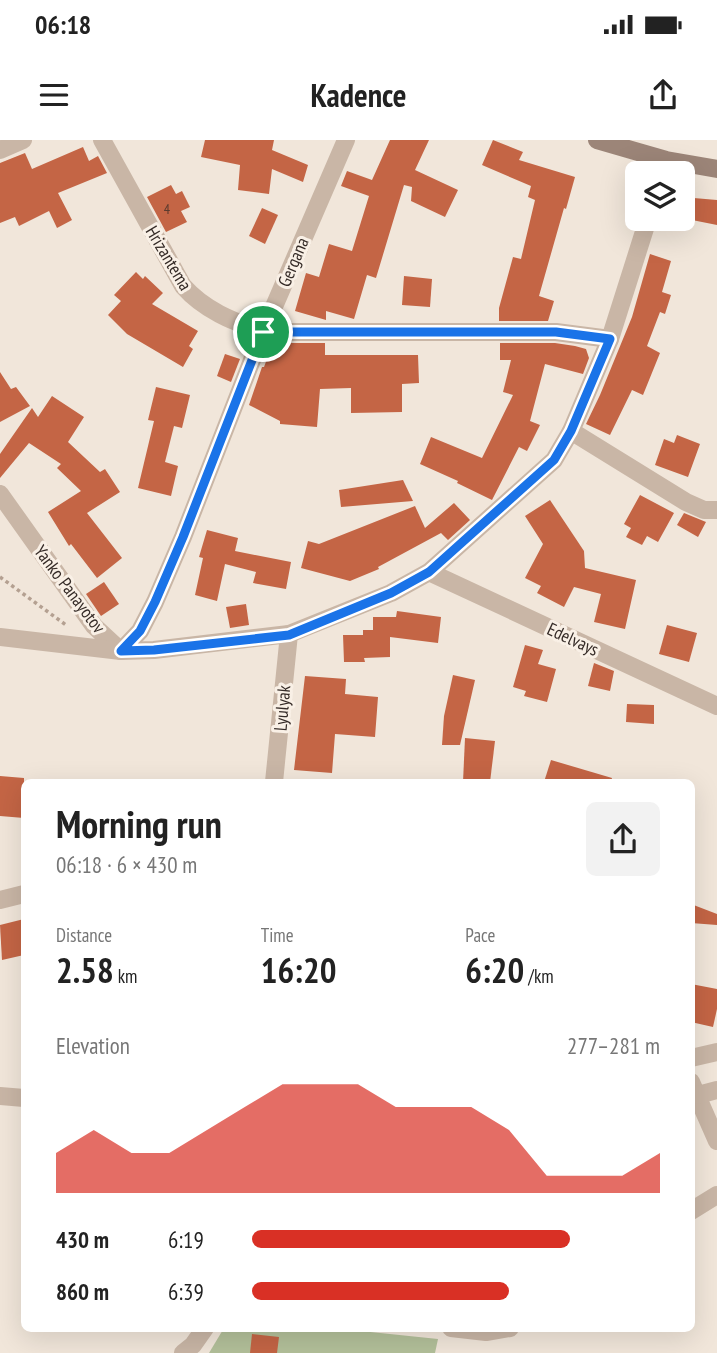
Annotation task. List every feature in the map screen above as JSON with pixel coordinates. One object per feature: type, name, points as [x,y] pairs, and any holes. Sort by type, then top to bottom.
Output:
[{"type":"street","points":[[0,149],[23,140]]},
{"type":"street","name":"Hrizantema","points":[[103,140],[183,286],[197,301],[227,319],[263,332],[556,332],[610,339]]},
{"type":"street","name":"Gergana","points":[[121,651],[140,631],[155,602],[263,332],[346,140]]},
{"type":"street","points":[[597,140],[649,161]]},
{"type":"street","points":[[695,168],[717,169]]},
{"type":"street","points":[[0,637],[121,651],[154,650],[289,635],[391,593],[429,572],[554,460],[571,431],[610,339],[644,231]]},
{"type":"street","points":[[571,431],[686,502],[704,510],[717,510]]},
{"type":"street","name":"Yanko Panayotov","points":[[0,494],[94,626],[121,651]]},
{"type":"street","name":"Edelvays","points":[[429,572],[717,706]]},
{"type":"street","name":"Lyulyak","points":[[274,779],[289,635]]},
{"type":"street","points":[[0,900],[21,895]]},
{"type":"street","points":[[695,1057],[717,1052]]},
{"type":"street","points":[[717,1090],[695,1089],[717,1141]]},
{"type":"street","points":[[0,1096],[21,1098]]},
{"type":"street","points":[[695,1209],[717,1195]]},
{"type":"street","points":[[183,1353],[194,1345],[202,1332]]},
{"type":"path","points":[[0,577],[97,648]]},
{"type":"green space","points":[[222,1332],[371,1332],[438,1339],[435,1353],[209,1353]]},
{"type":"building","points":[[205,140],[274,140],[272,150],[308,165],[303,182],[272,169],[269,194],[238,190],[240,165],[201,157]]},
{"type":"building","points":[[390,140],[429,140],[415,170],[458,190],[445,217],[411,201],[412,187],[404,185],[376,278],[367,275],[354,319],[326,311],[326,320],[295,311],[306,273],[319,277],[329,244],[352,251],[369,196],[341,186],[347,171],[372,180]]},
{"type":"building","points":[[493,140],[523,152],[519,160],[575,177],[539,296],[554,301],[548,321],[499,321],[499,308],[513,257],[521,259],[535,200],[528,197],[531,186],[482,165]]},
{"type":"building","points":[[83,147],[89,161],[98,156],[107,173],[58,193],[72,220],[57,228],[49,211],[19,226],[15,217],[0,223],[0,163],[25,153],[32,169]]},
{"type":"building","points":[[171,185],[176,194],[182,191],[190,207],[181,211],[187,222],[166,232],[147,197]]},
{"type":"building","points":[[695,198],[717,200],[717,225],[695,221]]},
{"type":"building","points":[[262,208],[278,215],[265,244],[249,236]]},
{"type":"building","points":[[650,254],[671,261],[662,292],[671,295],[665,314],[660,312],[647,346],[660,353],[643,395],[632,390],[610,435],[586,424],[632,317]]},
{"type":"building","points":[[136,272],[143,279],[145,276],[163,293],[152,304],[198,331],[189,346],[193,349],[183,367],[127,334],[108,315],[121,301],[114,295]]},
{"type":"building","points":[[404,276],[432,279],[430,307],[402,305]]},
{"type":"building","points":[[273,343],[325,343],[325,355],[418,355],[419,383],[402,384],[402,412],[351,413],[351,388],[320,389],[317,427],[280,424],[280,421],[249,405]]},
{"type":"building","points":[[500,343],[555,343],[575,346],[586,349],[589,358],[583,374],[545,364],[530,421],[540,425],[527,451],[519,447],[492,500],[420,464],[431,437],[482,458],[513,395],[503,392],[511,360],[500,360]]},
{"type":"building","points":[[225,354],[240,359],[231,382],[217,376]]},
{"type":"building","points":[[0,372],[11,389],[16,387],[30,406],[0,422]]},
{"type":"building","points":[[156,387],[190,395],[182,428],[174,426],[165,462],[178,466],[171,496],[138,488],[154,421],[148,420]]},
{"type":"building","points":[[52,396],[84,417],[68,442],[100,472],[105,469],[120,492],[87,513],[122,558],[97,578],[71,544],[69,546],[48,512],[81,491],[57,468],[61,464],[29,443],[0,478],[0,454],[32,408],[38,417]]},
{"type":"building","points":[[677,435],[700,444],[688,477],[655,465],[664,439],[674,443]]},
{"type":"building","points":[[403,480],[413,501],[341,507],[339,490]]},
{"type":"building","points":[[640,495],[674,513],[658,542],[647,536],[642,545],[626,537],[631,528],[624,524]]},
{"type":"building","points":[[550,500],[584,551],[585,568],[636,580],[625,629],[594,622],[601,594],[574,587],[564,607],[537,593],[541,586],[525,578],[543,544],[525,516]]},
{"type":"building","points":[[454,503],[470,520],[448,540],[441,533],[378,567],[379,569],[350,581],[301,568],[308,541],[319,544],[415,506],[425,528]]},
{"type":"building","points":[[684,513],[706,522],[698,537],[677,525]]},
{"type":"building","points":[[207,530],[238,538],[235,551],[291,562],[286,589],[253,583],[256,572],[225,564],[217,601],[195,595],[203,558],[199,557]]},
{"type":"building","points":[[104,582],[119,604],[101,616],[86,594]]},
{"type":"building","points":[[246,604],[249,625],[230,628],[226,607]]},
{"type":"building","points":[[397,611],[441,617],[438,643],[390,637],[390,657],[364,658],[365,662],[344,662],[343,635],[363,635],[363,630],[373,630],[373,617],[396,617]]},
{"type":"building","points":[[667,625],[697,633],[689,662],[659,654]]},
{"type":"building","points":[[525,645],[543,650],[538,664],[556,669],[547,702],[524,696],[526,691],[513,687]]},
{"type":"building","points":[[594,663],[614,671],[610,691],[588,686]]},
{"type":"building","points":[[453,675],[475,680],[460,745],[442,745],[444,716]]},
{"type":"building","points":[[305,676],[346,679],[345,694],[378,697],[375,737],[335,734],[332,773],[294,770]]},
{"type":"building","points":[[627,704],[654,705],[654,724],[626,722]]},
{"type":"building","points":[[465,738],[495,741],[490,779],[463,779]]},
{"type":"building","points":[[551,760],[612,778],[612,779],[545,779]]},
{"type":"building","points":[[0,776],[24,778],[21,779],[21,818],[0,816]]},
{"type":"building","points":[[695,906],[717,914],[717,925],[695,923]]},
{"type":"building","points":[[21,920],[21,956],[2,960],[0,925]]},
{"type":"building","points":[[695,985],[717,989],[713,1027],[695,1023]]},
{"type":"building","points":[[252,1334],[279,1337],[277,1353],[250,1353]]},
{"type":"route","points":[[263,332],[556,332],[610,339],[571,431],[554,460],[429,572],[391,593],[289,635],[154,650],[121,651],[140,631],[155,602],[263,332]]}]
